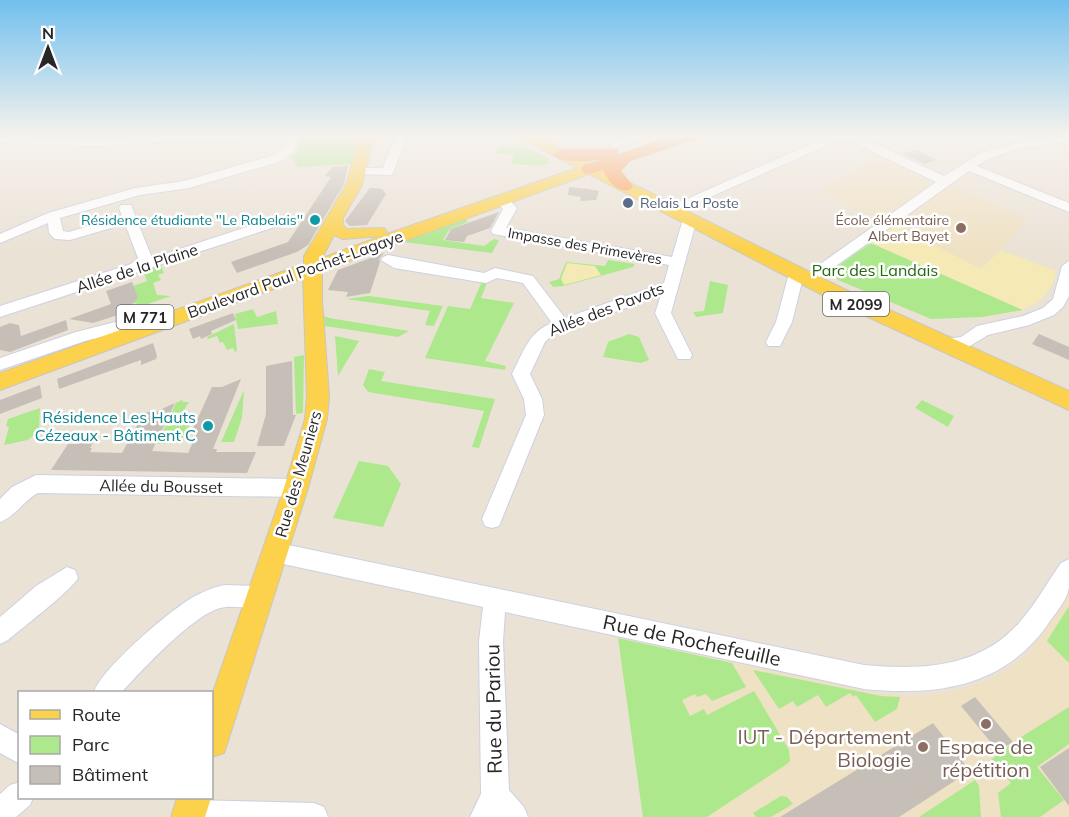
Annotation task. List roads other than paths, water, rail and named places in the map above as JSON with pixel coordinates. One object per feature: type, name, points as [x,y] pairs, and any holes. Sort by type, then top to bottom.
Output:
[{"type":"highway","points":[[614,174],[624,186]]},
{"type":"main road","points":[[312,262],[358,174]]},
{"type":"main road","points":[[552,174],[550,177],[624,186]]},
{"type":"main road","name":"Boulevard Paul Pochet-Lagaye","points":[[0,382],[258,287],[378,232],[559,174]]},
{"type":"main road","name":"M 2099","points":[[601,174],[771,259],[953,341],[1069,390]]},
{"type":"main road","name":"Boulevard Paul Pochet-Lagaye","points":[[0,370],[119,327],[501,199],[550,177]]},
{"type":"main road","points":[[334,218],[334,227],[343,234],[378,232]]},
{"type":"main road","name":"Rue des Meuniers","points":[[213,738],[296,488],[318,410],[312,262]]},
{"type":"main road","points":[[258,287],[288,285],[297,287],[312,300]]},
{"type":"main road","name":"M 2099","points":[[953,341],[1069,401]]},
{"type":"street","points":[[0,238],[53,216],[139,191],[185,185],[222,174]]},
{"type":"street","points":[[671,209],[752,174]]},
{"type":"street","points":[[930,174],[945,181]]},
{"type":"street","points":[[774,342],[806,274],[955,174]]},
{"type":"street","points":[[987,174],[1069,208]]},
{"type":"street","points":[[122,196],[145,259],[136,268]]},
{"type":"street","name":"Impasse des Primevères","points":[[501,199],[510,208],[498,231],[677,262]]},
{"type":"street","points":[[53,216],[56,233],[60,236],[70,236],[129,218]]},
{"type":"street","name":"Allée des Pavots","points":[[492,519],[536,415],[535,398],[521,374],[542,333],[670,286],[690,219]]},
{"type":"street","name":"Allée de la Plaine","points":[[0,312],[273,223]]},
{"type":"street","points":[[388,260],[394,263],[486,278],[495,273],[528,279],[562,326]]},
{"type":"street","points":[[953,341],[975,332],[1037,317],[1054,308],[1060,298],[1069,266]]},
{"type":"street","points":[[670,286],[663,313],[684,355]]},
{"type":"street","points":[[0,364],[82,336],[119,327]]},
{"type":"street","name":"Allée du Bousset","points":[[0,513],[14,496],[27,488],[40,484],[296,488]]},
{"type":"street","name":"Rue de Rochefeuille","points":[[274,552],[864,677],[889,680],[924,680],[957,675],[976,668],[1005,652],[1027,633],[1069,570]]},
{"type":"street","points":[[0,632],[44,594],[67,578]]},
{"type":"street","points":[[108,691],[129,665],[203,603],[231,596],[258,597]]},
{"type":"street","name":"Rue du Pariou","points":[[489,807],[491,641],[495,598]]},
{"type":"street","points":[[0,737],[18,750]]},
{"type":"street","points":[[0,813],[18,797]]},
{"type":"street","points":[[489,807],[514,817]]},
{"type":"street","points":[[190,809],[314,817]]},
{"type":"place","name":"Relais La Poste","points":[[628,203]]},
{"type":"place","name":"Résidence étudiante ''Le Rabelais''","points":[[315,220]]},
{"type":"place","name":"École élémentaire Albert Bayet","points":[[961,228]]},
{"type":"place","name":"Résidence Les Hauts Cézeaux - Bâtiment C","points":[[208,426]]},
{"type":"place","name":"Espace de répétition","points":[[986,724]]},
{"type":"place","name":"IUT - Département Biologie","points":[[923,747]]},
{"type":"park label","name":"Parc des Landais","points":[[875,270]]}]
